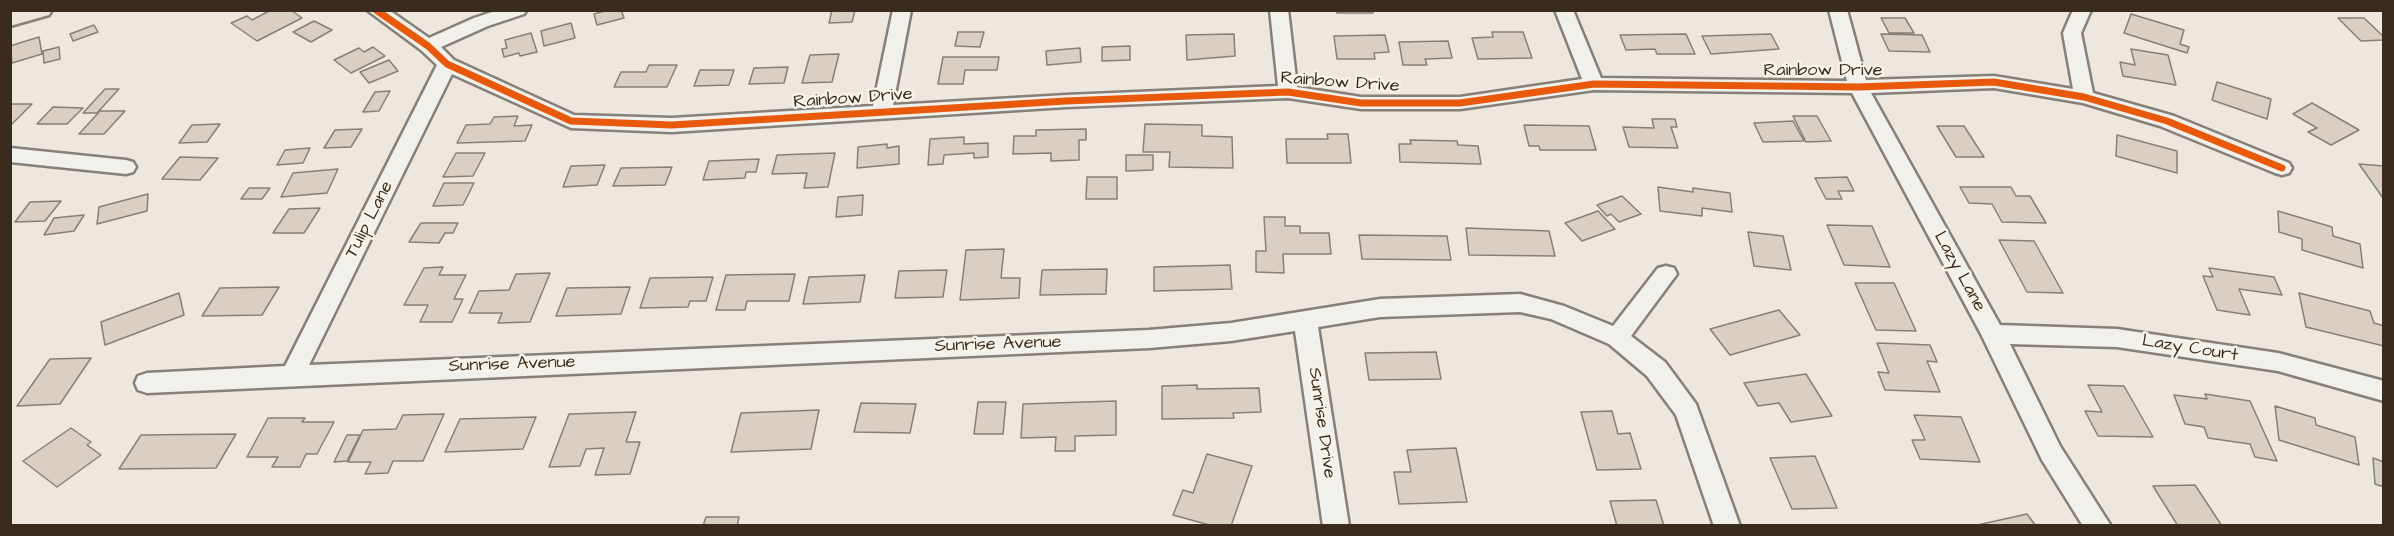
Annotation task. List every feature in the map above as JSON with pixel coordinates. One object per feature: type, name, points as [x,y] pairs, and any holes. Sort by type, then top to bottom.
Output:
[{"type":"main road","points":[[10,19],[41,10]]},
{"type":"street","name":"Rainbow Drive","points":[[376,10],[428,46],[447,64],[571,122],[672,125],[1288,92],[1361,103],[1460,103],[1594,84],[1858,87],[1994,82],[2084,97],[2167,122],[2282,168]]},
{"type":"street","points":[[428,46],[481,22],[518,10]]},
{"type":"street","points":[[882,112],[902,10]]},
{"type":"street","points":[[1279,10],[1288,92]]},
{"type":"street","points":[[1564,10],[1594,84]]},
{"type":"street","name":"Lazy Lane","points":[[1838,10],[1858,87],[1993,334],[2051,453],[2098,525]]},
{"type":"street","points":[[2082,10],[2072,33],[2084,97]]},
{"type":"street","name":"Tulip Lane","points":[[292,375],[447,64]]},
{"type":"street","points":[[10,155],[126,167]]},
{"type":"street","points":[[1617,338],[1666,274]]},
{"type":"street","name":"Sunrise Avenue","points":[[147,383],[1149,339],[1231,332],[1380,308],[1520,303],[1556,312],[1617,338],[1656,369],[1687,411],[1727,525]]},
{"type":"street","name":"Sunrise Drive","points":[[1305,320],[1336,525]]},
{"type":"street","name":"Lazy Court","points":[[1993,334],[2117,338],[2278,362],[2384,391]]},
{"type":"building","points":[[271,10],[291,10],[302,18],[257,41],[231,23],[247,16],[252,20]]},
{"type":"building","points":[[608,10],[621,10],[624,18],[597,25],[594,14]]},
{"type":"building","points":[[832,10],[855,10],[852,22],[829,23]]},
{"type":"building","points":[[1336,10],[1373,10],[1373,13],[1337,13]]},
{"type":"building","points":[[2131,14],[2184,30],[2180,44],[2189,47],[2187,53],[2124,33]]},
{"type":"building","points":[[1881,18],[1905,18],[1914,33],[1889,33]]},
{"type":"building","points":[[2338,18],[2364,18],[2384,37],[2384,40],[2361,41]]},
{"type":"building","points":[[314,21],[332,30],[311,42],[293,32]]},
{"type":"building","points":[[571,23],[575,38],[544,46],[541,31]]},
{"type":"building","points":[[94,25],[98,32],[73,41],[70,34]]},
{"type":"building","points":[[958,32],[984,32],[980,47],[955,46]]},
{"type":"building","points":[[1492,32],[1523,32],[1532,58],[1478,59],[1472,38],[1493,37]]},
{"type":"building","points":[[531,33],[537,52],[504,57],[502,49],[507,48],[505,40]]},
{"type":"building","points":[[1234,34],[1235,56],[1187,60],[1186,35]]},
{"type":"building","points":[[1686,34],[1695,54],[1657,54],[1655,49],[1626,50],[1620,35]]},
{"type":"building","points":[[1771,34],[1779,49],[1711,54],[1702,36]]},
{"type":"building","points":[[1881,34],[1922,35],[1930,52],[1889,51]]},
{"type":"building","points":[[1385,35],[1389,52],[1374,53],[1375,59],[1337,59],[1334,36]]},
{"type":"building","points":[[39,37],[42,54],[12,63],[10,46]]},
{"type":"building","points":[[1448,41],[1452,58],[1425,59],[1427,65],[1403,65],[1399,42]]},
{"type":"building","points":[[1130,46],[1130,60],[1102,61],[1102,47]]},
{"type":"building","points":[[59,47],[60,59],[44,63],[43,51]]},
{"type":"building","points":[[373,47],[385,56],[351,73],[334,60],[359,48],[364,52]]},
{"type":"building","points":[[1080,48],[1081,62],[1047,65],[1046,51]]},
{"type":"building","points":[[2131,49],[2168,55],[2176,85],[2123,76],[2120,62],[2135,65]]},
{"type":"building","points":[[839,54],[832,82],[802,83],[810,55]]},
{"type":"building","points":[[943,57],[999,57],[997,70],[965,70],[963,84],[938,84]]},
{"type":"building","points":[[389,60],[398,71],[369,83],[360,72]]},
{"type":"building","points":[[649,65],[677,65],[667,87],[614,87],[621,72],[646,72]]},
{"type":"building","points":[[788,67],[784,83],[749,84],[754,68]]},
{"type":"building","points":[[700,70],[734,70],[729,85],[694,86]]},
{"type":"building","points":[[2217,82],[2271,99],[2267,119],[2212,100]]},
{"type":"building","points":[[105,89],[119,89],[97,113],[83,113]]},
{"type":"building","points":[[390,91],[379,111],[363,112],[375,92]]},
{"type":"building","points":[[2312,103],[2359,130],[2331,145],[2308,132],[2317,128],[2293,114]]},
{"type":"building","points":[[10,104],[32,104],[10,126]]},
{"type":"building","points":[[53,107],[83,108],[67,124],[37,124]]},
{"type":"building","points":[[100,111],[125,111],[104,134],[79,134]]},
{"type":"building","points":[[518,116],[514,126],[532,125],[525,141],[457,143],[466,125],[490,124],[494,117]]},
{"type":"building","points":[[1793,116],[1817,116],[1831,141],[1806,142]]},
{"type":"building","points":[[1652,119],[1675,119],[1677,127],[1671,127],[1678,148],[1629,147],[1623,127],[1654,128]]},
{"type":"building","points":[[1793,121],[1804,141],[1763,142],[1754,123]]},
{"type":"building","points":[[220,124],[207,142],[179,143],[192,125]]},
{"type":"building","points":[[1145,124],[1202,125],[1202,136],[1232,137],[1233,168],[1169,167],[1170,152],[1143,152]]},
{"type":"building","points":[[1524,125],[1589,126],[1596,150],[1540,150],[1539,146],[1529,146]]},
{"type":"building","points":[[1937,126],[1964,126],[1984,157],[1956,157]]},
{"type":"building","points":[[362,129],[351,147],[324,148],[335,130]]},
{"type":"building","points":[[1086,129],[1086,140],[1079,140],[1079,160],[1051,161],[1051,153],[1013,154],[1014,136],[1036,136],[1036,130]]},
{"type":"building","points":[[1327,134],[1348,134],[1351,163],[1287,163],[1286,139],[1328,139]]},
{"type":"building","points":[[2117,135],[2177,151],[2177,173],[2116,156]]},
{"type":"building","points":[[964,137],[964,144],[988,143],[988,157],[974,158],[974,153],[944,155],[943,164],[928,165],[930,139]]},
{"type":"building","points":[[1410,140],[1457,141],[1458,145],[1478,146],[1481,164],[1400,162],[1399,144],[1411,144]]},
{"type":"building","points":[[887,144],[887,148],[899,146],[899,164],[857,168],[858,147]]},
{"type":"building","points":[[310,148],[303,163],[277,165],[285,150]]},
{"type":"building","points":[[456,153],[485,153],[473,176],[443,177]]},
{"type":"building","points":[[835,153],[828,187],[804,188],[807,173],[772,174],[777,155]]},
{"type":"building","points":[[1126,155],[1153,155],[1153,170],[1126,171]]},
{"type":"building","points":[[180,157],[218,158],[200,180],[162,179]]},
{"type":"building","points":[[759,159],[756,172],[746,172],[745,178],[703,180],[709,161]]},
{"type":"building","points":[[2359,164],[2384,166],[2384,198],[2383,198]]},
{"type":"building","points":[[605,165],[597,185],[563,187],[571,166]]},
{"type":"building","points":[[672,167],[665,185],[613,186],[621,168]]},
{"type":"building","points":[[338,169],[327,193],[281,197],[293,173]]},
{"type":"building","points":[[1087,177],[1117,177],[1117,199],[1086,199]]},
{"type":"building","points":[[1847,177],[1854,191],[1838,191],[1842,199],[1826,199],[1815,178]]},
{"type":"building","points":[[444,183],[474,183],[463,205],[433,206]]},
{"type":"building","points":[[1658,187],[1693,192],[1693,188],[1730,193],[1732,212],[1702,208],[1702,216],[1660,211]]},
{"type":"building","points":[[1960,187],[2011,187],[2016,196],[2030,196],[2046,223],[2002,222],[1992,204],[1969,203]]},
{"type":"building","points":[[249,188],[270,188],[262,199],[241,199]]},
{"type":"building","points":[[148,194],[147,211],[97,224],[99,207]]},
{"type":"building","points":[[863,195],[862,215],[836,217],[838,197]]},
{"type":"building","points":[[1622,196],[1641,214],[1619,222],[1611,214],[1607,216],[1597,205]]},
{"type":"building","points":[[61,201],[45,221],[15,222],[30,202]]},
{"type":"building","points":[[320,208],[304,233],[273,233],[289,209]]},
{"type":"building","points":[[1598,211],[1615,229],[1582,241],[1565,223]]},
{"type":"building","points":[[2278,211],[2332,227],[2333,236],[2360,244],[2363,268],[2302,250],[2302,239],[2279,232]]},
{"type":"building","points":[[84,215],[74,231],[44,235],[54,218]]},
{"type":"building","points":[[1264,217],[1285,217],[1285,226],[1300,226],[1300,233],[1329,233],[1331,254],[1283,254],[1284,273],[1256,272],[1256,251],[1266,251]]},
{"type":"building","points":[[421,223],[458,223],[453,233],[445,233],[439,243],[409,242]]},
{"type":"building","points":[[1827,225],[1872,226],[1890,267],[1844,265]]},
{"type":"building","points":[[1466,228],[1549,231],[1555,256],[1469,255]]},
{"type":"building","points":[[1748,232],[1783,236],[1791,270],[1754,266]]},
{"type":"building","points":[[1359,235],[1447,236],[1451,260],[1362,259]]},
{"type":"building","points":[[1999,240],[2034,241],[2063,293],[2027,292]]},
{"type":"building","points":[[1004,249],[1001,278],[1020,278],[1019,298],[960,300],[966,250]]},
{"type":"building","points":[[1230,265],[1232,289],[1154,291],[1154,267]]},
{"type":"building","points":[[443,267],[439,275],[466,275],[454,299],[463,299],[452,322],[420,322],[428,305],[404,305],[424,268]]},
{"type":"building","points":[[2209,268],[2274,277],[2282,295],[2239,289],[2250,315],[2217,310],[2203,276],[2213,277]]},
{"type":"building","points":[[1107,269],[1106,294],[1040,295],[1042,270]]},
{"type":"building","points":[[947,270],[943,297],[895,298],[899,271]]},
{"type":"building","points":[[550,273],[530,322],[498,323],[502,313],[469,313],[479,291],[509,290],[516,274]]},
{"type":"building","points":[[795,274],[789,301],[747,301],[745,310],[716,310],[726,275]]},
{"type":"building","points":[[865,275],[860,302],[803,304],[809,277]]},
{"type":"building","points":[[713,277],[706,301],[690,301],[688,307],[640,308],[650,278]]},
{"type":"building","points":[[1855,283],[1894,283],[1916,331],[1876,330]]},
{"type":"building","points":[[279,287],[262,315],[202,316],[220,288]]},
{"type":"building","points":[[630,287],[621,314],[556,316],[567,288]]},
{"type":"building","points":[[179,293],[184,315],[105,345],[101,322]]},
{"type":"building","points":[[2299,293],[2370,311],[2374,323],[2384,326],[2384,346],[2306,327]]},
{"type":"building","points":[[1779,310],[1800,335],[1730,355],[1710,329]]},
{"type":"building","points":[[1877,343],[1930,345],[1937,362],[1927,361],[1940,392],[1885,390],[1878,372],[1889,373]]},
{"type":"building","points":[[1436,352],[1441,379],[1369,380],[1365,353]]},
{"type":"building","points":[[91,358],[60,404],[17,406],[50,359]]},
{"type":"building","points":[[1806,374],[1832,416],[1791,422],[1779,403],[1758,406],[1744,383]]},
{"type":"building","points":[[1197,385],[1197,389],[1259,388],[1261,412],[1233,413],[1234,418],[1162,419],[1162,386]]},
{"type":"building","points":[[2088,385],[2124,386],[2153,437],[2098,436],[2085,411],[2102,412]]},
{"type":"building","points":[[2205,394],[2250,401],[2277,461],[2255,457],[2250,444],[2208,438],[2204,427],[2185,424],[2174,395],[2207,399]]},
{"type":"building","points":[[1116,401],[1116,435],[1075,436],[1075,451],[1055,451],[1056,437],[1021,438],[1023,404]]},
{"type":"building","points":[[978,402],[1006,402],[1003,434],[974,434]]},
{"type":"building","points":[[861,403],[916,404],[910,433],[854,432]]},
{"type":"building","points":[[2275,406],[2315,418],[2316,425],[2355,437],[2359,465],[2279,440]]},
{"type":"building","points":[[819,410],[811,449],[731,452],[741,413]]},
{"type":"building","points":[[1612,411],[1618,434],[1630,433],[1641,469],[1597,470],[1581,412]]},
{"type":"building","points":[[636,412],[626,442],[640,442],[630,474],[595,475],[604,448],[586,449],[580,466],[549,467],[569,414]]},
{"type":"building","points":[[444,414],[423,461],[393,461],[388,473],[365,474],[371,462],[348,462],[363,430],[396,429],[403,415]]},
{"type":"building","points":[[1914,415],[1961,417],[1980,462],[1920,459],[1912,440],[1925,440]]},
{"type":"building","points":[[536,417],[523,449],[445,452],[460,419]]},
{"type":"building","points":[[268,418],[305,418],[302,422],[334,422],[317,454],[306,454],[300,467],[272,467],[278,457],[247,457]]},
{"type":"building","points":[[71,428],[91,442],[87,445],[101,455],[57,487],[23,461]]},
{"type":"building","points":[[236,434],[216,468],[119,469],[141,435]]},
{"type":"building","points":[[347,435],[360,435],[347,461],[334,462]]},
{"type":"building","points":[[1456,448],[1467,502],[1399,504],[1394,472],[1411,472],[1407,450]]},
{"type":"building","points":[[1207,454],[1252,466],[1231,526],[1213,526],[1173,515],[1183,490],[1193,493]]},
{"type":"building","points":[[1815,456],[1837,508],[1792,509],[1770,458]]},
{"type":"building","points":[[2373,458],[2384,462],[2384,487],[2375,484]]},
{"type":"building","points":[[2195,485],[2222,526],[2178,526],[2153,486]]},
{"type":"building","points":[[1656,500],[1664,526],[1617,526],[1610,501]]},
{"type":"building","points":[[2027,514],[2036,526],[1973,526]]},
{"type":"building","points":[[706,517],[739,517],[737,526],[703,526]]},
{"type":"cycle path","points":[[376,10],[428,46],[447,64],[571,121],[672,125],[1066,101],[1288,92],[1361,103],[1460,103],[1594,84],[1858,87],[1994,82],[2084,97],[2167,121],[2282,168]]}]
